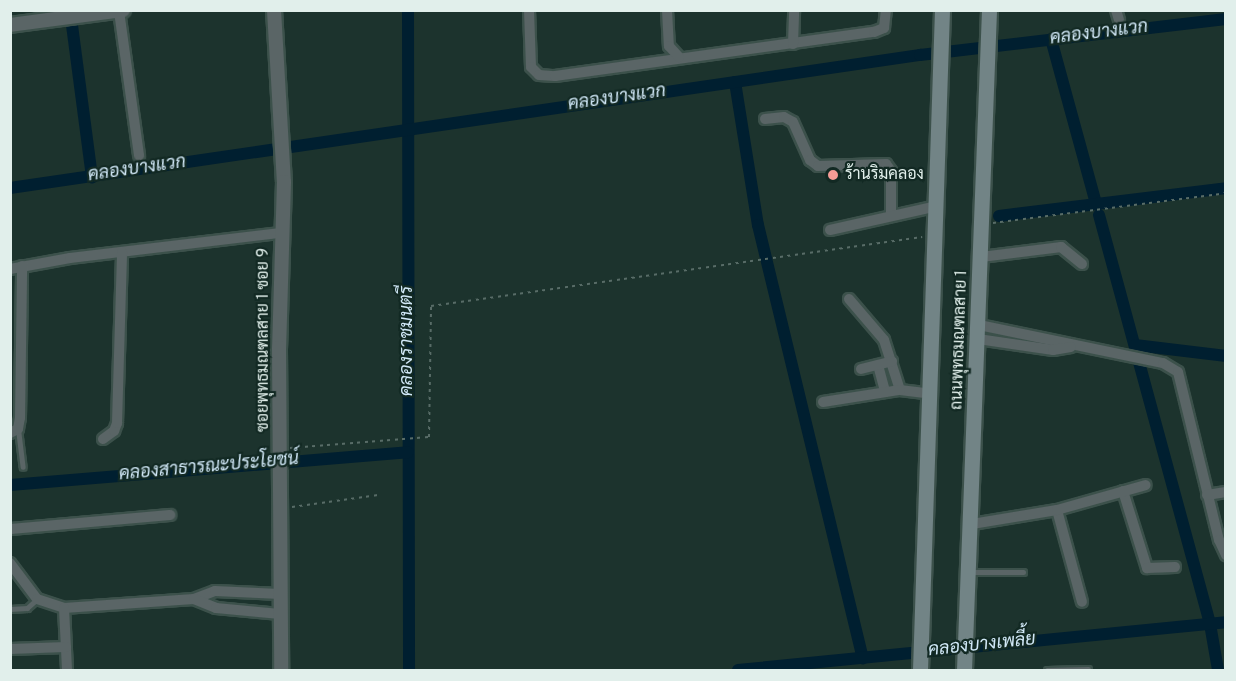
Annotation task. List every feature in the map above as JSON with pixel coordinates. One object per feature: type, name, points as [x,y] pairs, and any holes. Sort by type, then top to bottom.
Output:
[{"type":"main road","name":"ถนนพุทธมณฑลสาย 1","points":[[964,664],[972,524],[989,12]]},
{"type":"main road","name":"ถนนพุทธมณฑลสาย 1","points":[[920,670],[938,206],[942,14]]},
{"type":"street","name":"ซอยพุทธมณฑลสาย 1 ซอย 9","points":[[274,10],[284,182],[281,233],[281,670]]},
{"type":"street","points":[[529,10],[529,61],[539,75],[874,32],[884,28],[886,10]]},
{"type":"street","points":[[667,10],[669,46],[679,57]]},
{"type":"street","points":[[793,44],[794,10]]},
{"type":"street","points":[[10,25],[121,11],[139,156]]},
{"type":"street","points":[[765,119],[784,117],[793,122],[810,160],[818,166],[886,164],[891,171],[891,214]]},
{"type":"street","points":[[830,230],[891,214],[938,206]]},
{"type":"street","points":[[10,269],[122,252],[281,233]]},
{"type":"street","points":[[981,257],[1062,247],[1082,264]]},
{"type":"street","points":[[103,439],[114,431],[117,423],[122,252]]},
{"type":"street","points":[[14,431],[22,266]]},
{"type":"street","points":[[849,298],[878,330],[892,361],[900,390]]},
{"type":"street","points":[[979,332],[1037,335],[1071,347],[1148,360],[1178,372],[1208,495],[1226,555]]},
{"type":"street","points":[[861,369],[892,361]]},
{"type":"street","points":[[878,365],[885,392]]},
{"type":"street","points":[[823,402],[900,390],[930,394]]},
{"type":"street","points":[[972,524],[1057,510],[1146,485]]},
{"type":"street","points":[[1123,491],[1147,568],[1175,567]]},
{"type":"street","points":[[1208,495],[1226,492]]},
{"type":"street","points":[[1057,510],[1082,602]]},
{"type":"street","points":[[10,529],[170,515]]},
{"type":"street","points":[[10,563],[37,599],[64,608],[194,598],[215,591],[280,594]]},
{"type":"street","points":[[194,598],[216,608],[280,614]]},
{"type":"street","points":[[64,608],[67,670]]},
{"type":"street","points":[[10,649],[66,647]]},
{"type":"lane","points":[[14,431],[23,466]]},
{"type":"lane","points":[[970,572],[1023,572]]},
{"type":"lane","points":[[10,609],[27,608],[37,599]]},
{"type":"lane","points":[[1047,670],[1088,669]]},
{"type":"path","points":[[982,224],[1226,193]]},
{"type":"path","points":[[280,448],[429,437],[431,306],[936,235]]},
{"type":"path","points":[[280,508],[378,495]]},
{"type":"waterway","points":[[70,10],[92,178]]},
{"type":"waterway","name":"คลองราชมนตรี","points":[[408,10],[409,670]]},
{"type":"waterway","name":"คลองบางแวก","points":[[10,188],[920,55],[1226,19]]},
{"type":"waterway","points":[[1051,39],[1096,204]]},
{"type":"waterway","points":[[735,82],[758,225],[863,658]]},
{"type":"waterway","points":[[999,216],[1226,188]]},
{"type":"waterway","points":[[1099,215],[1210,624],[1218,670]]},
{"type":"waterway","points":[[1135,345],[1226,356]]},
{"type":"waterway","name":"คลองสาธารณะประโยชน์","points":[[10,485],[408,452]]},
{"type":"waterway","name":"คลองบางเพลี้ย","points":[[738,670],[1226,622]]},
{"type":"place","name":"ร้านริมคลอง","points":[[833,175]]}]
